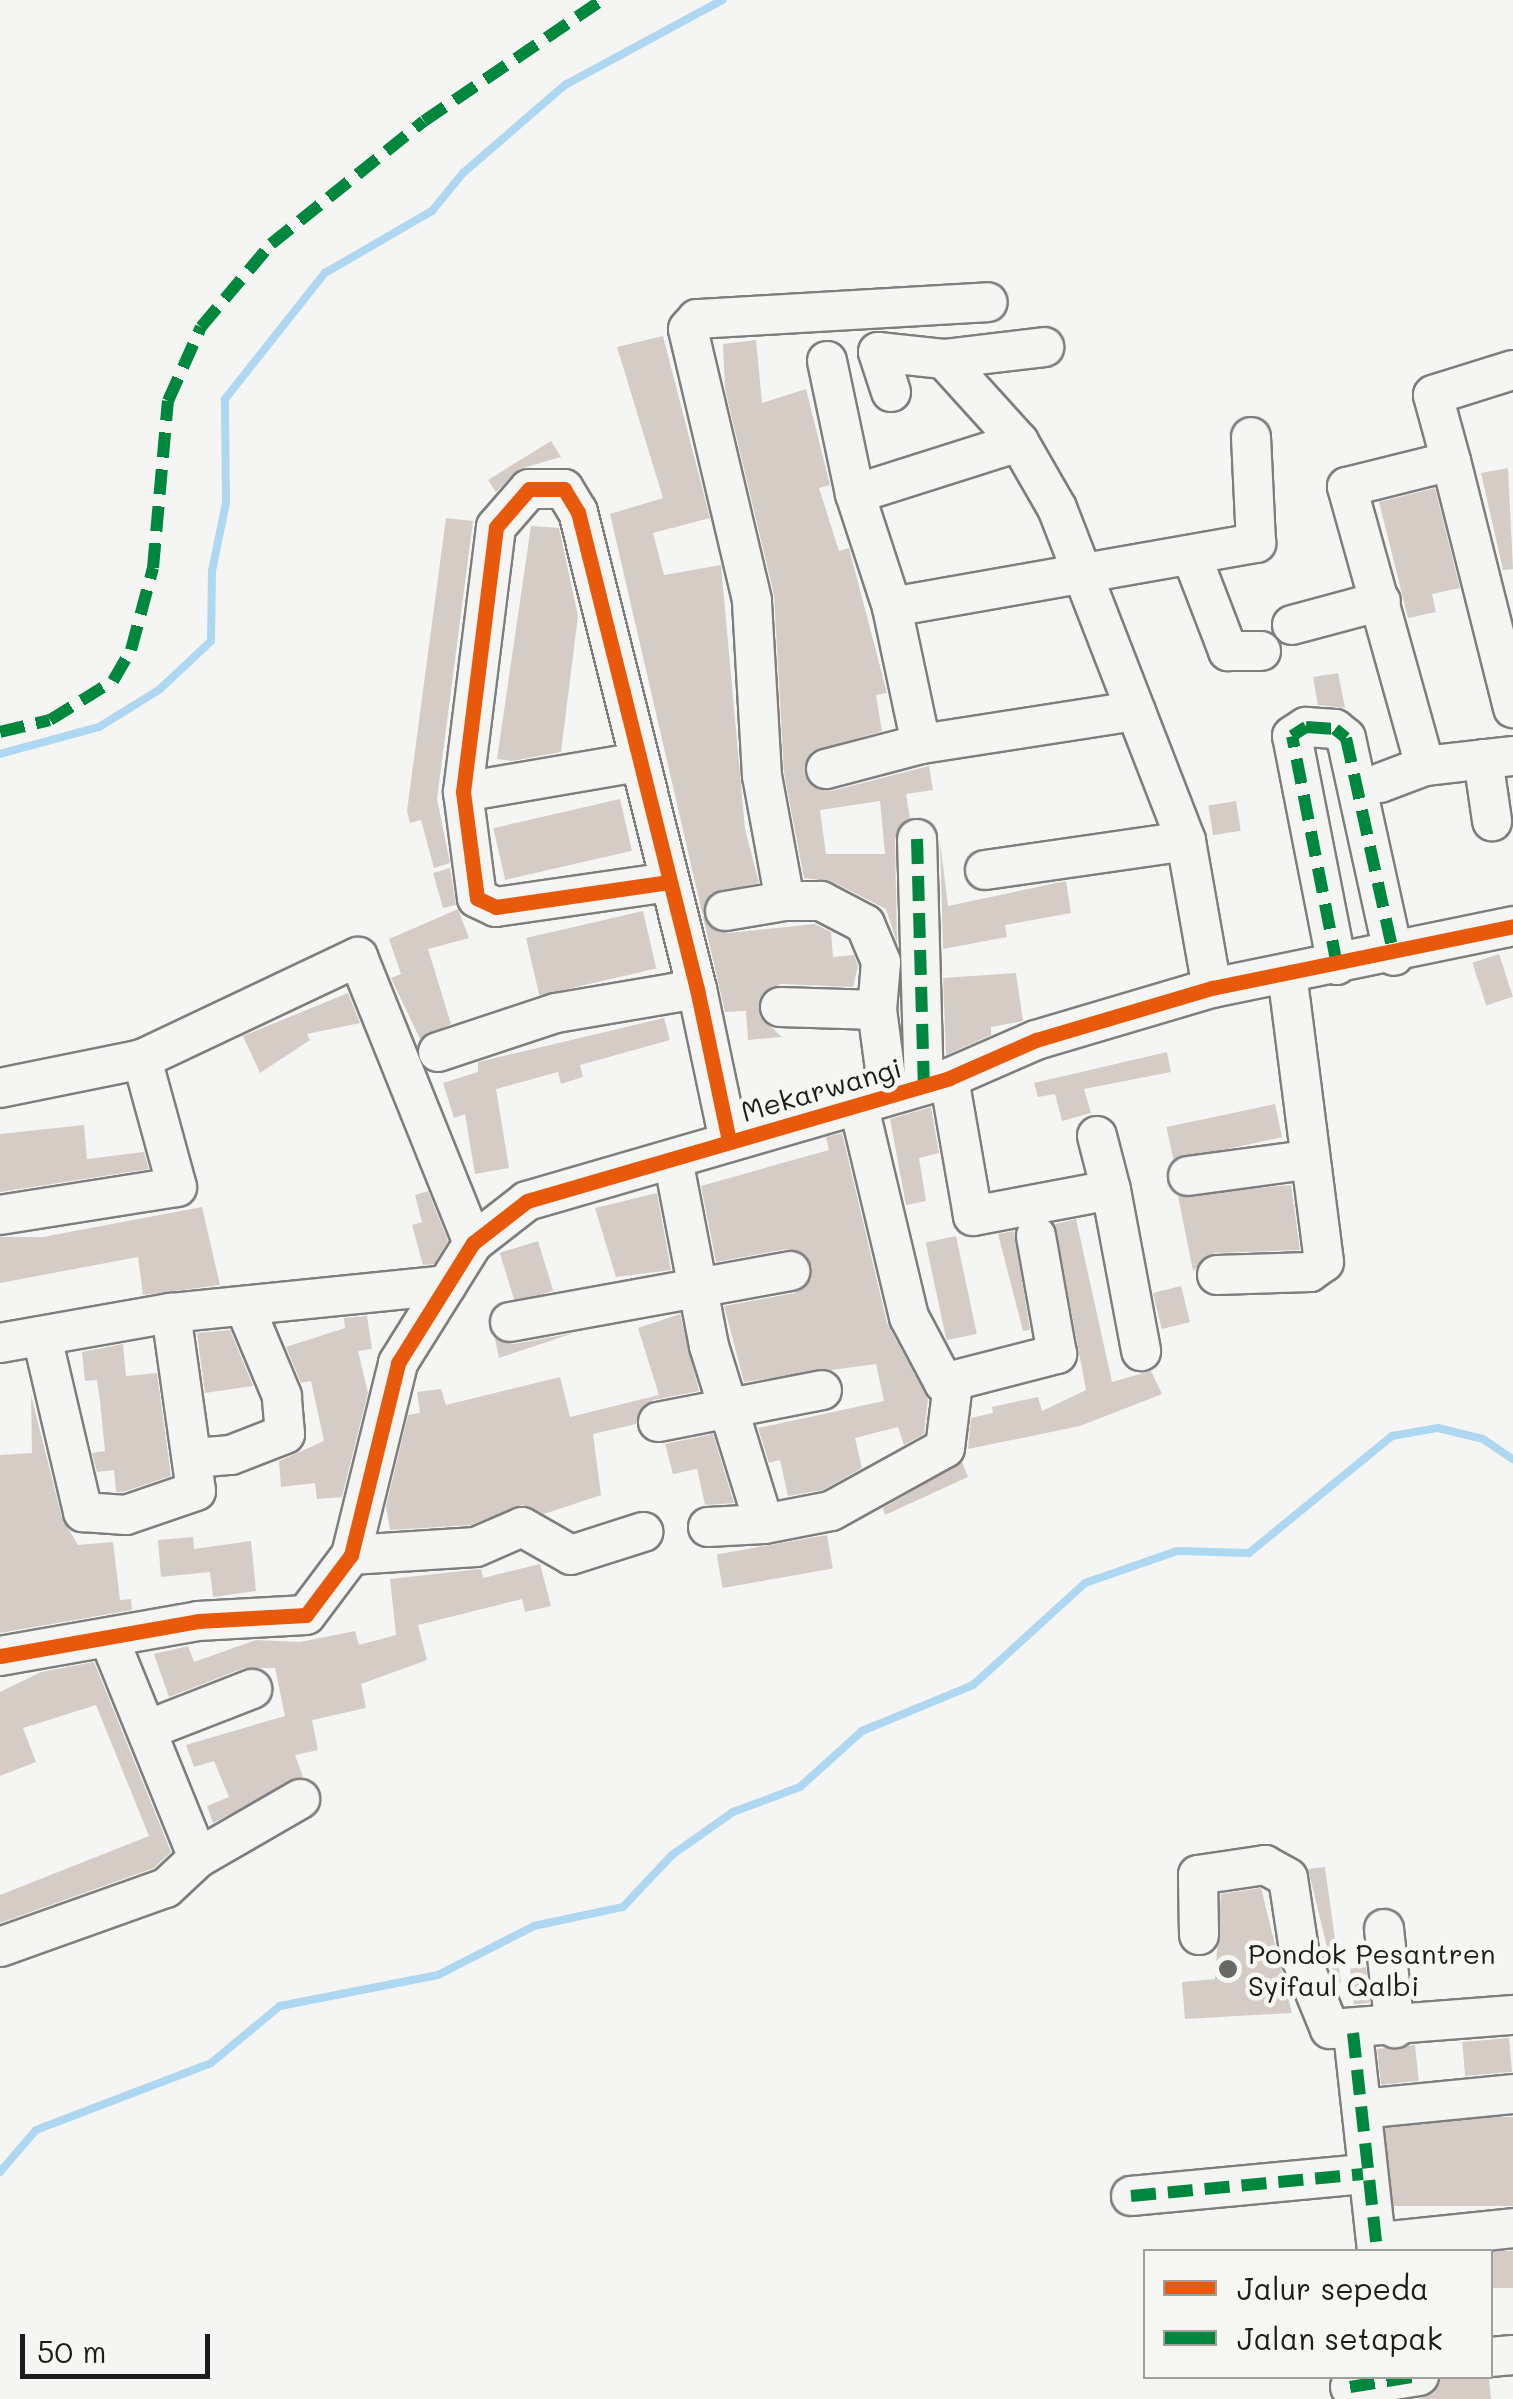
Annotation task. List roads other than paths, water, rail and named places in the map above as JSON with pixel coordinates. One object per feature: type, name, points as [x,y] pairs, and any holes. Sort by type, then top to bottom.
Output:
[{"type":"street","points":[[785,901],[762,776],[752,600],[688,329],[697,320],[988,302]]},
{"type":"street","points":[[891,392],[878,352],[944,360],[1044,347]]},
{"type":"street","points":[[944,360],[1019,442],[1084,578],[1186,840],[1212,988]]},
{"type":"street","points":[[826,361],[854,494],[892,608],[921,744]]},
{"type":"street","points":[[1513,370],[1432,395],[1513,708]]},
{"type":"street","points":[[892,608],[1084,578],[1256,543],[1251,437]]},
{"type":"street","points":[[854,494],[1019,442]]},
{"type":"street","points":[[1425,766],[1347,487],[1451,461]]},
{"type":"street","points":[[669,882],[488,906],[474,886],[463,792],[496,526],[514,501],[550,484],[564,489],[578,512],[697,989],[729,1142]]},
{"type":"street","points":[[1192,557],[1228,651],[1262,651]]},
{"type":"street","points":[[1292,625],[1381,601]]},
{"type":"street","points":[[826,768],[921,744],[1135,712]]},
{"type":"street","points":[[1338,965],[1292,736],[1306,727],[1335,729],[1346,738],[1394,956]]},
{"type":"street","points":[[1380,782],[1425,766],[1498,758],[1492,821]]},
{"type":"street","points":[[463,792],[639,762]]},
{"type":"street","points":[[917,839],[905,1090],[909,1316],[933,1374],[953,1384],[1057,1354],[1036,1236]]},
{"type":"street","points":[[985,870],[1186,840]]},
{"type":"street","points":[[725,912],[785,901],[821,900],[865,924],[881,962],[877,1010],[905,1090],[973,1216],[1112,1190]]},
{"type":"street","name":"Mekarwangi","points":[[110,1641],[198,1621],[306,1614],[324,1596],[352,1556],[398,1363],[472,1243],[527,1201],[905,1090],[1036,1040],[1212,988],[1394,956],[1513,926]]},
{"type":"street","points":[[0,1088],[142,1059],[358,957],[472,1243]]},
{"type":"street","points":[[1217,1274],[1310,1272],[1324,1262],[1306,1160],[1287,974]]},
{"type":"street","points":[[438,1052],[556,1013],[697,989]]},
{"type":"street","points":[[780,1007],[877,1010]]},
{"type":"street","points":[[0,1214],[177,1187],[142,1059]]},
{"type":"street","points":[[1097,1136],[1112,1190],[1141,1351]]},
{"type":"street","points":[[674,1159],[697,1284],[764,1524]]},
{"type":"street","points":[[1188,1176],[1306,1160]]},
{"type":"street","points":[[510,1322],[697,1284],[790,1271]]},
{"type":"street","points":[[0,1343],[171,1314],[246,1310],[447,1285]]},
{"type":"street","points":[[195,1458],[231,1455],[285,1434],[282,1396],[246,1310]]},
{"type":"street","points":[[42,1338],[90,1518],[192,1495],[195,1458],[171,1314]]},
{"type":"street","points":[[708,1528],[764,1524],[831,1511],[945,1448],[953,1384]]},
{"type":"street","points":[[658,1422],[730,1402],[822,1390]]},
{"type":"street","points":[[352,1556],[476,1547],[522,1527],[571,1555],[644,1532]]},
{"type":"street","points":[[0,1656],[110,1641],[198,1858]]},
{"type":"street","points":[[147,1730],[252,1688]]},
{"type":"street","points":[[0,1947],[166,1888],[198,1858],[300,1799]]},
{"type":"street","points":[[1199,1935],[1202,1872],[1266,1865],[1288,1878],[1321,2020],[1353,2032],[1513,2016]]},
{"type":"street","points":[[1384,1928],[1395,2028]]},
{"type":"street","points":[[1353,2032],[1363,2174]]},
{"type":"street","points":[[1371,2108],[1513,2094]]},
{"type":"street","points":[[1131,2196],[1370,2174],[1384,2246],[1513,2228]]},
{"type":"street","points":[[1350,2387],[1400,2379]]},
{"type":"waterway","points":[[0,754],[99,727],[159,690],[211,641],[212,571],[226,503],[225,399],[325,273],[432,211],[463,173],[565,85],[722,0]]},
{"type":"waterway","points":[[0,2172],[36,2130],[211,2063],[280,2006],[438,1975],[534,1926],[623,1907],[672,1855],[733,1812],[800,1787],[862,1731],[973,1685],[1085,1583],[1177,1551],[1249,1553],[1392,1436],[1438,1428],[1483,1439],[1513,1459]]},
{"type":"place","name":"Pondok Pesantren Syifaul Qalbi","points":[[1228,1969]]}]
